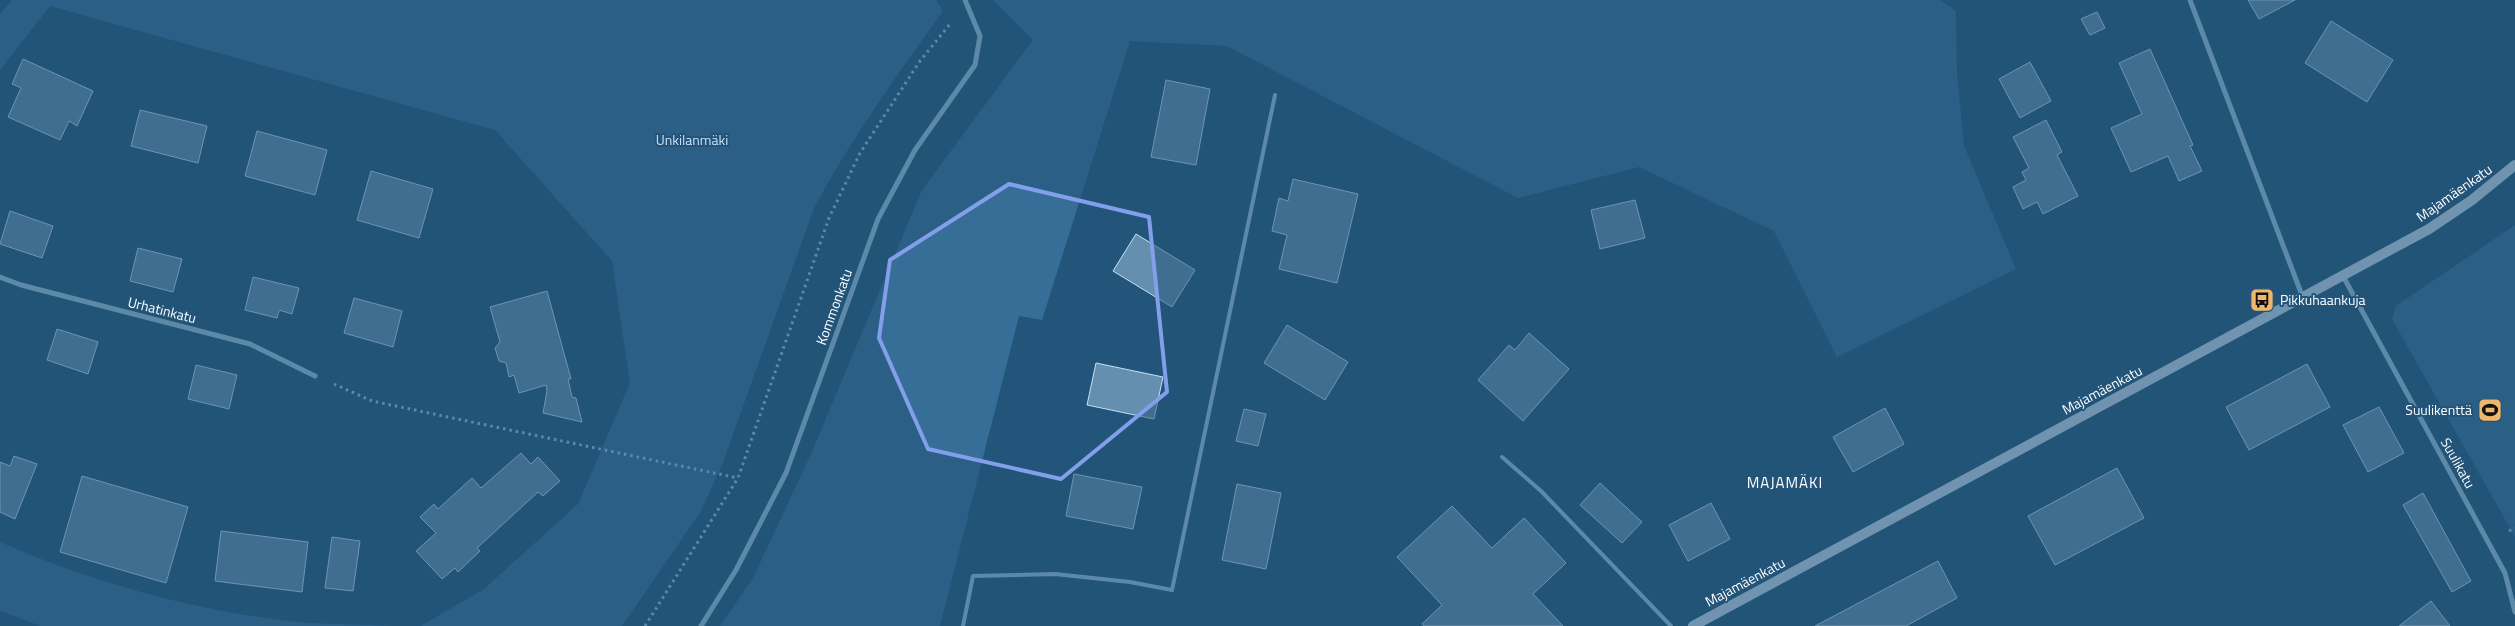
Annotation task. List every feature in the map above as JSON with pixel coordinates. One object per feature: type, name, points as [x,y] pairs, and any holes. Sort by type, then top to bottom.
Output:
[{"type":"street","points":[[2190,0],[2303,298]]},
{"type":"street","name":"Kommonkatu","points":[[700,626],[736,570],[786,473],[878,219],[915,150],[975,65],[980,36],[966,1]]},
{"type":"street","name":"Majamäenkatu","points":[[1693,626],[2429,229],[2472,200],[2515,165]]},
{"type":"street","name":"Suulikatu","points":[[2343,276],[2505,573],[2515,612]]},
{"type":"street","name":"Urhatinkatu","points":[[0,277],[21,286],[250,344],[315,376]]},
{"type":"lane","points":[[963,626],[973,576],[1055,574],[1130,582],[1172,590],[1276,95]]},
{"type":"lane","points":[[1502,457],[1541,491],[1671,626]]},
{"type":"path","points":[[645,626],[738,478],[829,218],[860,153],[920,61],[966,1]]},
{"type":"path","points":[[315,376],[372,401],[738,478]]},
{"type":"path","points":[[2508,532],[2515,528]]},
{"type":"highlighted area","points":[[1009,184],[1149,217],[1167,392],[1061,479],[928,449],[879,338],[890,260]]},
{"type":"green space","name":"Unkilanmäki","points":[[12,0],[936,0],[943,11],[859,132],[814,208],[722,465],[701,511],[622,626],[421,626],[484,589],[578,504],[630,383],[612,261],[495,130],[50,6],[0,70],[0,14]]},
{"type":"green space","points":[[993,0],[1940,0],[1956,11],[1957,74],[1964,146],[2016,269],[1837,357],[1774,231],[1639,167],[1518,198],[1227,46],[1130,41],[1042,320],[1019,316],[940,626],[720,626],[753,578],[811,454],[922,190],[1033,40]]},
{"type":"green space","points":[[2515,225],[2515,537],[2392,319],[2396,306]]},
{"type":"green space","points":[[0,542],[69,570],[141,592],[214,609],[288,621],[394,626],[41,626],[0,611]]},
{"type":"building","points":[[2248,0],[2295,0],[2259,19]]},
{"type":"building","points":[[2097,12],[2105,28],[2090,35],[2081,19]]},
{"type":"building","points":[[2331,21],[2393,60],[2367,102],[2305,63]]},
{"type":"building","points":[[2150,49],[2193,145],[2190,146],[2202,171],[2179,181],[2168,156],[2131,172],[2111,128],[2142,114],[2119,63]]},
{"type":"building","points":[[23,59],[93,91],[77,126],[69,121],[60,140],[8,117],[21,88],[12,84]]},
{"type":"building","points":[[2030,62],[2051,101],[2020,118],[1999,79]]},
{"type":"building","points":[[1166,80],[1210,89],[1196,165],[1151,157]]},
{"type":"building","points":[[140,110],[207,126],[198,163],[131,146]]},
{"type":"building","points":[[2046,120],[2062,152],[2057,155],[2078,196],[2043,214],[2037,202],[2023,209],[2013,187],[2026,180],[2022,172],[2029,168],[2013,137]]},
{"type":"building","points":[[257,131],[327,150],[315,195],[245,176]]},
{"type":"building","points":[[371,171],[433,189],[419,238],[357,220]]},
{"type":"building","points":[[1293,179],[1358,194],[1337,283],[1279,269],[1287,235],[1272,231],[1279,198],[1288,201]]},
{"type":"building","points":[[1635,200],[1645,238],[1600,249],[1591,210]]},
{"type":"building","points":[[10,211],[53,226],[42,258],[0,244]]},
{"type":"building","points":[[1136,234],[1195,270],[1172,307],[1113,271]]},
{"type":"building","points":[[138,248],[182,259],[173,292],[130,281]]},
{"type":"building","points":[[253,277],[299,288],[292,314],[279,310],[277,318],[245,310]]},
{"type":"building","points":[[547,291],[571,379],[568,379],[572,397],[576,398],[582,422],[543,413],[547,391],[546,385],[519,393],[514,375],[509,377],[506,363],[499,361],[495,348],[500,342],[490,307]]},
{"type":"building","points":[[354,298],[402,311],[393,347],[344,333]]},
{"type":"building","points":[[1287,325],[1348,362],[1325,400],[1264,363]]},
{"type":"building","points":[[57,329],[98,342],[88,374],[47,360]]},
{"type":"building","points":[[1529,333],[1569,369],[1523,421],[1478,380],[1509,345],[1515,350]]},
{"type":"building","points":[[1096,363],[1163,377],[1154,419],[1087,405]]},
{"type":"building","points":[[2307,364],[2330,407],[2249,450],[2226,407]]},
{"type":"building","points":[[196,365],[237,375],[229,409],[188,399]]},
{"type":"building","points":[[2379,407],[2404,453],[2368,472],[2343,425]]},
{"type":"building","points":[[1885,408],[1904,444],[1853,472],[1833,437]]},
{"type":"building","points":[[1244,409],[1266,414],[1258,446],[1236,441]]},
{"type":"building","points":[[521,453],[531,464],[538,457],[560,481],[543,496],[538,492],[477,548],[480,551],[458,572],[455,568],[442,579],[416,551],[436,533],[420,517],[434,504],[438,509],[472,478],[481,488]]},
{"type":"building","points":[[14,456],[37,464],[15,519],[0,512],[0,462],[10,466]]},
{"type":"building","points":[[2117,468],[2144,518],[2055,565],[2028,516]]},
{"type":"building","points":[[1074,474],[1142,487],[1133,529],[1066,516]]},
{"type":"building","points":[[82,476],[188,507],[166,583],[60,552]]},
{"type":"building","points":[[1600,483],[1642,522],[1622,543],[1580,505]]},
{"type":"building","points":[[1237,484],[1281,493],[1266,569],[1222,560]]},
{"type":"building","points":[[2423,493],[2471,581],[2452,592],[2403,505]]},
{"type":"building","points":[[1711,503],[1730,539],[1688,561],[1669,525]]},
{"type":"building","points":[[1452,506],[1492,548],[1524,518],[1566,563],[1533,594],[1563,626],[1424,626],[1422,624],[1442,605],[1397,557]]},
{"type":"building","points":[[221,531],[308,542],[302,592],[215,581]]},
{"type":"building","points":[[332,537],[360,541],[353,591],[325,588]]},
{"type":"building","points":[[1938,561],[1957,598],[1906,626],[1815,626]]},
{"type":"building","points":[[2431,601],[2450,626],[2399,626]]},
{"type":"place","name":"Pikkuhaankuja","points":[[2262,300]]},
{"type":"place","name":"Suulikenttä","points":[[2490,410]]},
{"type":"district","name":"MAJAMÄKI","points":[[1785,483]]}]
